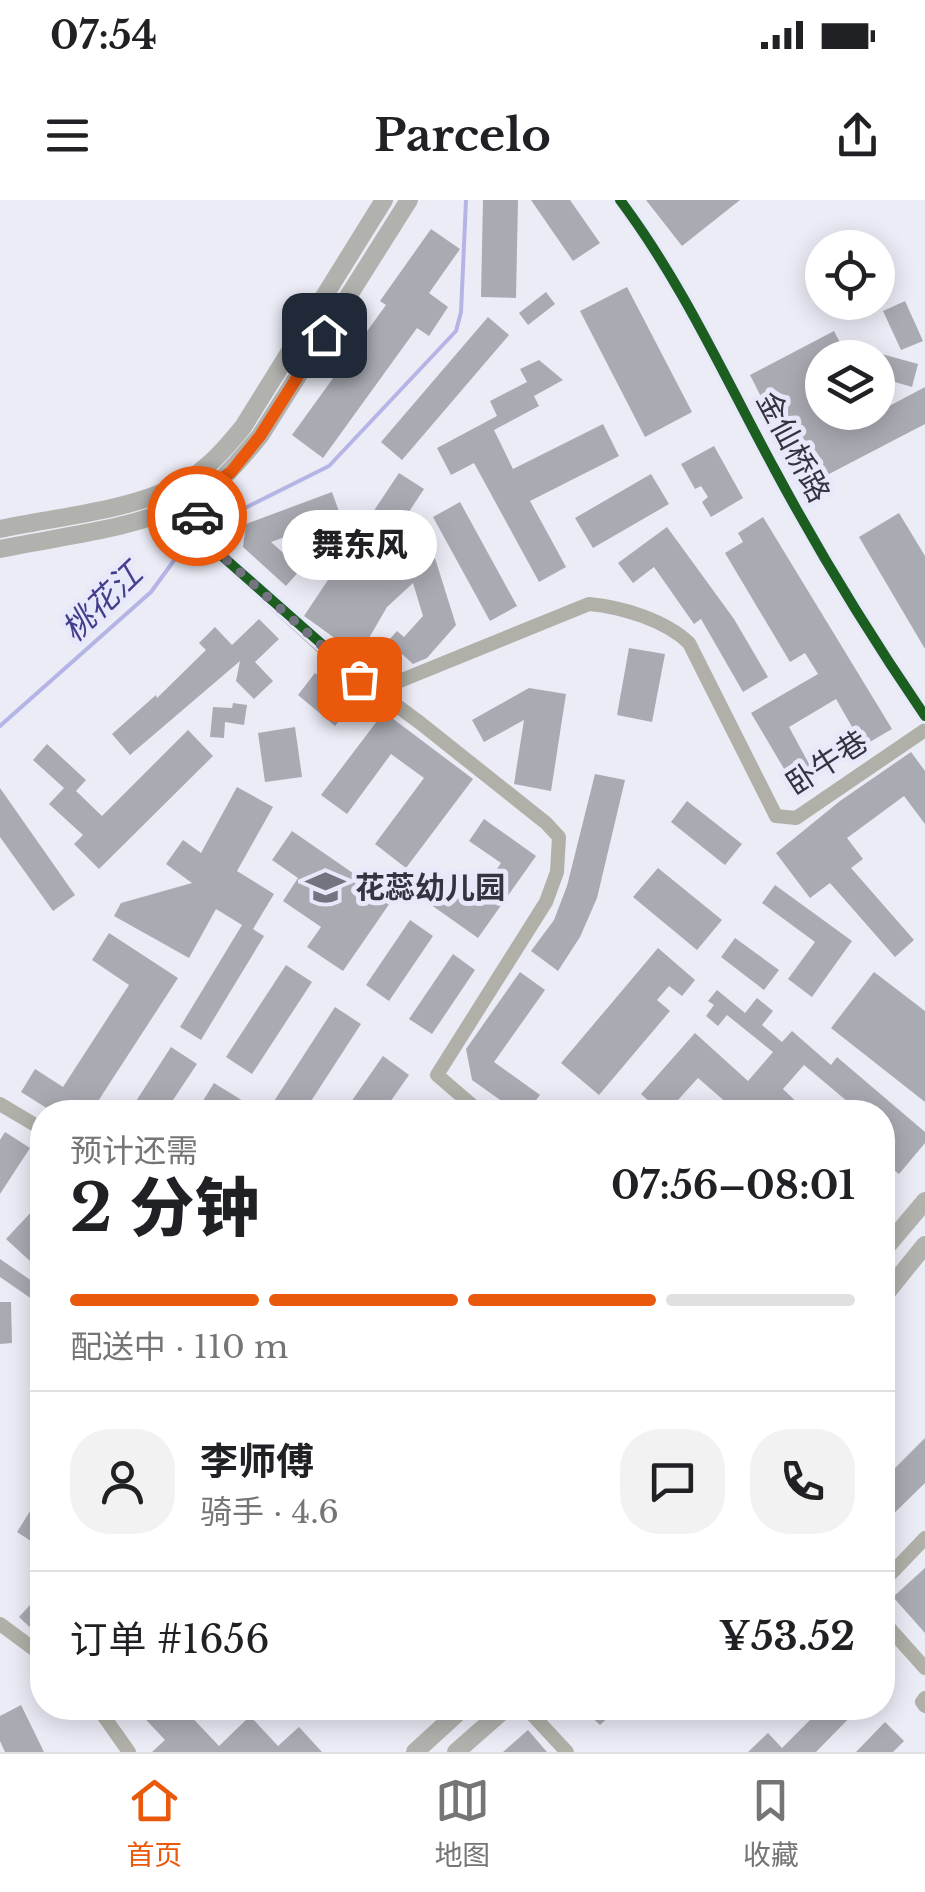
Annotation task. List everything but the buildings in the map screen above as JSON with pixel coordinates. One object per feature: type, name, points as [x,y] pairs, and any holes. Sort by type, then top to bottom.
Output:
[{"type":"main road","points":[[0,529],[136,501],[180,484],[217,459],[243,427],[384,200]]},
{"type":"main road","points":[[0,548],[140,520],[189,502],[231,472],[260,436],[409,200]]},
{"type":"main road","points":[[895,1237],[925,1201]]},
{"type":"main road","points":[[895,1282],[925,1246]]},
{"type":"main road","points":[[415,1752],[450,1720]]},
{"type":"main road","points":[[456,1752],[492,1720]]},
{"type":"street","name":"金仙桥路","points":[[620,200],[648,236],[700,323],[822,553],[925,716]]},
{"type":"street","points":[[189,502],[222,556],[375,691],[546,823],[559,838],[557,872],[546,902],[437,1075],[466,1100]]},
{"type":"street","name":"卧牛巷","points":[[375,691],[589,604],[614,606],[678,632],[689,643],[776,816],[796,818],[925,730]]},
{"type":"street","points":[[0,1104],[30,1121]]},
{"type":"street","points":[[895,1569],[925,1538]]},
{"type":"street","points":[[0,1624],[30,1646]]},
{"type":"street","points":[[895,1635],[925,1668]]},
{"type":"street","points":[[106,1720],[129,1752]]},
{"type":"street","points":[[537,1720],[567,1752]]},
{"type":"waterway","name":"桃花江","points":[[210,528],[329,466],[456,331],[461,312],[466,200]]},
{"type":"waterway","name":"桃花江","points":[[0,726],[151,592],[181,551],[203,534]]},
{"type":"cycle path","points":[[620,200],[684,298],[828,564],[925,716]]},
{"type":"cycle path","points":[[189,503],[222,556],[375,691]]},
{"type":"way so far","points":[[197,516],[222,556],[359,679]]},
{"type":"place","name":"舞东风","points":[[359,679]]},
{"type":"place","name":"花蕊幼儿园","points":[[325,888]]},
{"type":"route","points":[[197,516],[189,502],[231,472],[260,436],[324,335]]}]
